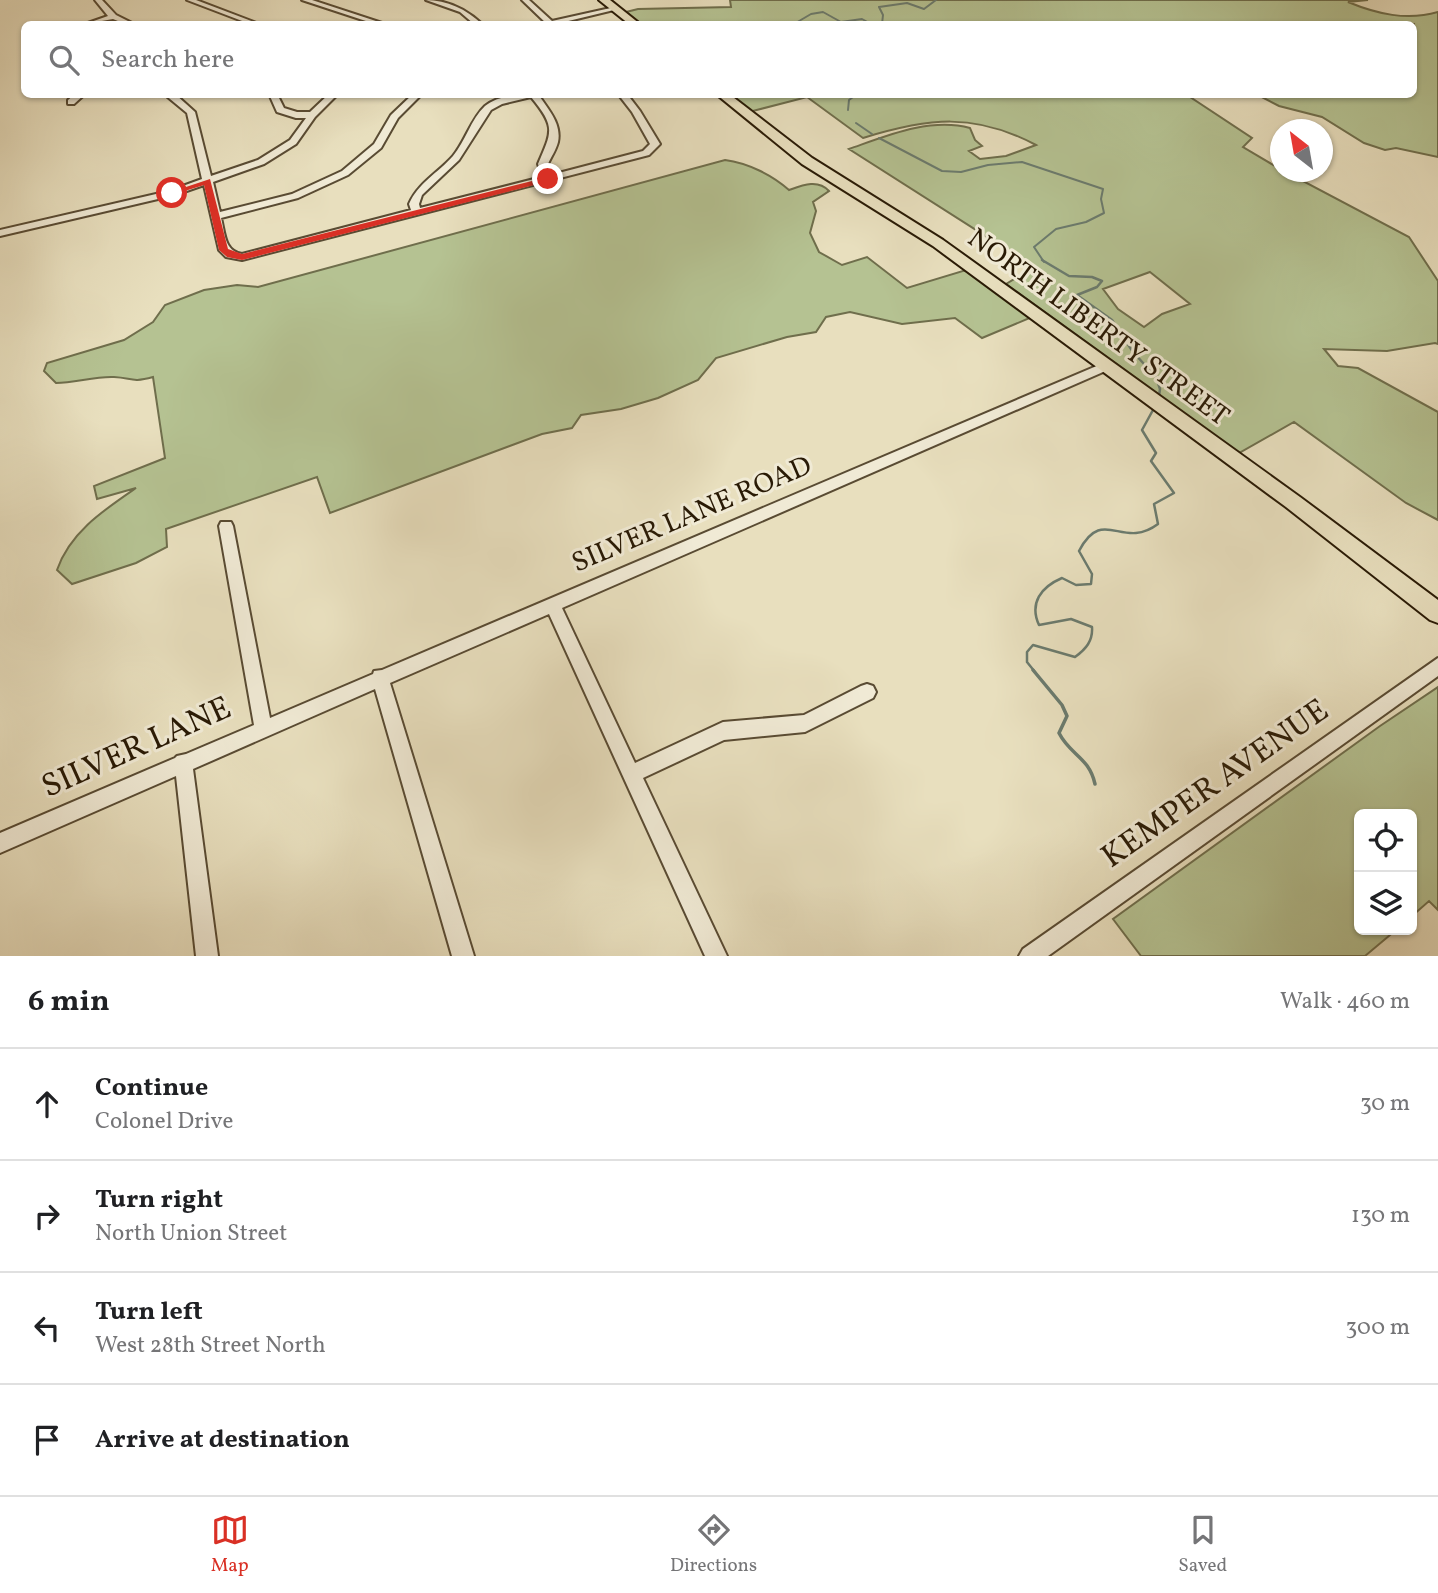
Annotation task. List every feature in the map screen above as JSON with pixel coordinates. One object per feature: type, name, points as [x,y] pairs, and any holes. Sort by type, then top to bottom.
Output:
[{"type":"main road","points":[[604,0],[631,21]]},
{"type":"main road","name":"NORTH LIBERTY STREET","points":[[726,98],[800,157],[938,243],[1293,502],[1438,613]]},
{"type":"street","points":[[98,0],[113,17],[123,21]]},
{"type":"street","points":[[190,0],[247,21]]},
{"type":"street","points":[[305,0],[372,21]]},
{"type":"street","points":[[429,0],[462,11],[474,21]]},
{"type":"street","points":[[525,0],[548,21]]},
{"type":"street","points":[[557,21],[618,11]]},
{"type":"street","points":[[578,21],[618,11]]},
{"type":"street","points":[[99,21],[113,17]]},
{"type":"street","points":[[71,102],[76,98]]},
{"type":"street","points":[[175,98],[191,112],[224,250],[230,255],[242,257],[650,151],[655,144],[625,98]]},
{"type":"street","points":[[275,98],[280,110],[296,115],[312,115]]},
{"type":"street","points":[[0,233],[172,193],[261,162],[299,136],[312,115],[330,98]]},
{"type":"street","points":[[216,216],[295,196],[345,173],[378,146],[394,117],[414,98]]},
{"type":"street","points":[[418,213],[414,204],[418,194],[456,158],[488,108],[499,102],[518,98]]},
{"type":"street","points":[[536,98],[547,111],[554,129],[553,143],[543,164],[548,179]]},
{"type":"street","name":"SILVER LANE ROAD","points":[[299,712],[1105,366]]},
{"type":"street","points":[[226,526],[263,728]]},
{"type":"street","points":[[552,604],[716,956]]},
{"type":"street","name":"KEMPER AVENUE","points":[[1030,956],[1438,666]]},
{"type":"street","points":[[380,677],[463,956]]},
{"type":"street","points":[[631,774],[723,731],[805,723],[867,692]]},
{"type":"street","name":"SILVER LANE","points":[[0,843],[299,712]]},
{"type":"street","points":[[183,762],[207,956]]},
{"type":"green space","points":[[730,0],[1368,0],[1348,2],[1392,15],[1415,16],[1438,12],[1438,157],[1396,148],[1385,150],[1364,143],[1333,124],[1333,119],[1279,106],[1264,98],[1417,98],[1417,21],[637,21],[626,12],[638,9],[731,7]]},
{"type":"green space","points":[[733,98],[803,98],[749,112]]},
{"type":"green space","points":[[808,98],[1192,98],[1252,138],[1243,147],[1270,163],[1270,182],[1305,182],[1409,237],[1438,281],[1438,344],[1387,351],[1324,349],[1338,366],[1358,368],[1438,412],[1438,520],[1406,503],[1294,422],[1239,453],[1006,284],[1034,267],[849,149],[908,129],[939,125],[970,128],[975,140],[982,146],[969,151],[980,159],[1006,156],[1036,145],[1013,134],[971,123],[930,123],[863,138]],"holes":[[[1150,272],[1190,304],[1162,314],[1144,327],[1118,309],[1103,289]]]},
{"type":"green space","points":[[725,160],[759,170],[789,190],[815,184],[825,187],[829,191],[813,202],[816,211],[810,233],[819,252],[842,265],[867,257],[907,288],[966,270],[1032,317],[982,338],[955,318],[902,324],[850,312],[826,317],[816,332],[787,337],[716,358],[698,380],[658,398],[621,409],[581,415],[572,428],[542,434],[330,513],[317,477],[166,529],[167,547],[136,563],[72,584],[57,570],[70,544],[79,533],[136,488],[97,499],[94,486],[165,458],[153,377],[136,380],[107,377],[56,383],[44,371],[47,363],[124,340],[153,322],[165,305],[204,290],[237,285],[258,287]]},
{"type":"green space","points":[[1438,687],[1438,910],[1429,901],[1417,912],[1417,809],[1354,809],[1354,935],[1390,935],[1365,956],[1141,956],[1113,919]]},
{"type":"waterway","points":[[882,21],[879,7],[907,3],[924,9],[936,0]]},
{"type":"waterway","points":[[799,21],[811,14],[823,12],[839,21]]},
{"type":"waterway","points":[[848,21],[866,21]]},
{"type":"waterway","points":[[848,110],[852,98]]},
{"type":"waterway","points":[[856,123],[872,134]]},
{"type":"waterway","points":[[879,138],[942,171],[961,172],[988,165],[1022,162],[1103,189],[1101,199],[1104,213],[1086,222],[1056,229],[1034,247],[1043,261]]},
{"type":"waterway","points":[[1043,261],[1069,276],[1092,277],[1102,281],[1097,287],[1077,295],[1112,320],[1133,352],[1156,377],[1159,396]]},
{"type":"waterway","points":[[1035,672],[1027,662],[1027,652],[1033,645],[1075,657],[1088,644],[1092,632],[1092,627],[1071,619],[1039,625],[1035,610],[1043,591],[1062,578],[1076,585],[1091,584],[1092,574],[1079,551],[1088,538],[1096,531],[1105,529],[1134,533],[1145,531],[1158,524],[1154,504],[1174,493],[1151,461],[1156,453],[1142,430],[1153,410]]},
{"type":"waterway","points":[[1033,670],[1062,705],[1067,716],[1059,733],[1084,762],[1095,784]]},
{"type":"route","points":[[172,193],[208,181],[224,250],[230,255],[242,257],[548,179]]}]
